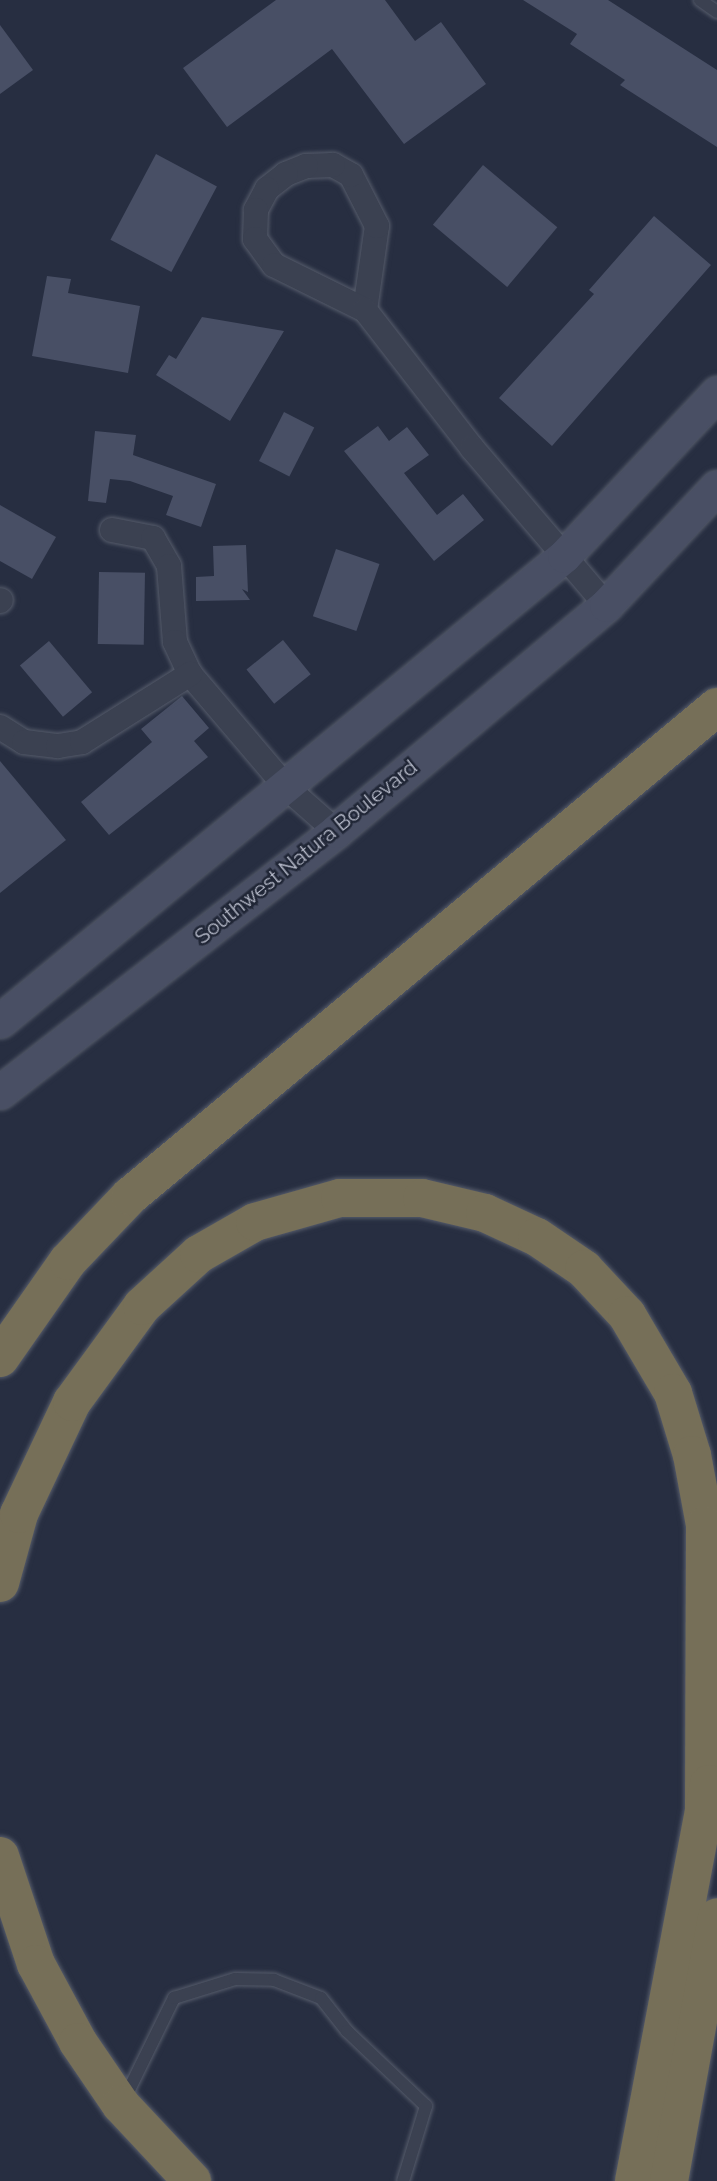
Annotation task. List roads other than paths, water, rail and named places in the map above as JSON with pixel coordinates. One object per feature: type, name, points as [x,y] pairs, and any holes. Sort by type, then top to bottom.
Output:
[{"type":"highway","points":[[0,1358],[68,1261],[130,1196],[717,707]]},
{"type":"highway","points":[[0,1583],[19,1514],[72,1402],[142,1306],[199,1254],[255,1222],[340,1198],[394,1195],[485,1213],[560,1251],[606,1290],[644,1339],[680,1412],[705,1525],[704,1810]]},
{"type":"highway","points":[[634,2181],[717,1747]]},
{"type":"highway","points":[[0,1856],[36,1964],[78,2042],[121,2105],[192,2181]]},
{"type":"highway","points":[[669,2181],[717,1917]]},
{"type":"street","points":[[365,310],[377,226],[351,175],[333,165],[306,166],[286,174],[267,188],[256,210],[255,239],[274,265],[365,310],[472,448],[606,605]]},
{"type":"street","points":[[0,1021],[287,788],[564,556],[717,393]]},
{"type":"street","name":"Southwest Natura Boulevard","points":[[4,1081],[336,831],[606,605],[717,487]]},
{"type":"street","points":[[112,530],[153,538],[169,566],[175,642],[190,674],[287,788],[336,831]]},
{"type":"street","points":[[0,727],[24,742],[58,746],[82,742],[190,674]]},
{"type":"lane","points":[[700,0],[717,12]]},
{"type":"lane","points":[[121,2105],[174,1998],[235,1979],[274,1980],[321,1998],[347,2031],[425,2106],[402,2181]]}]
